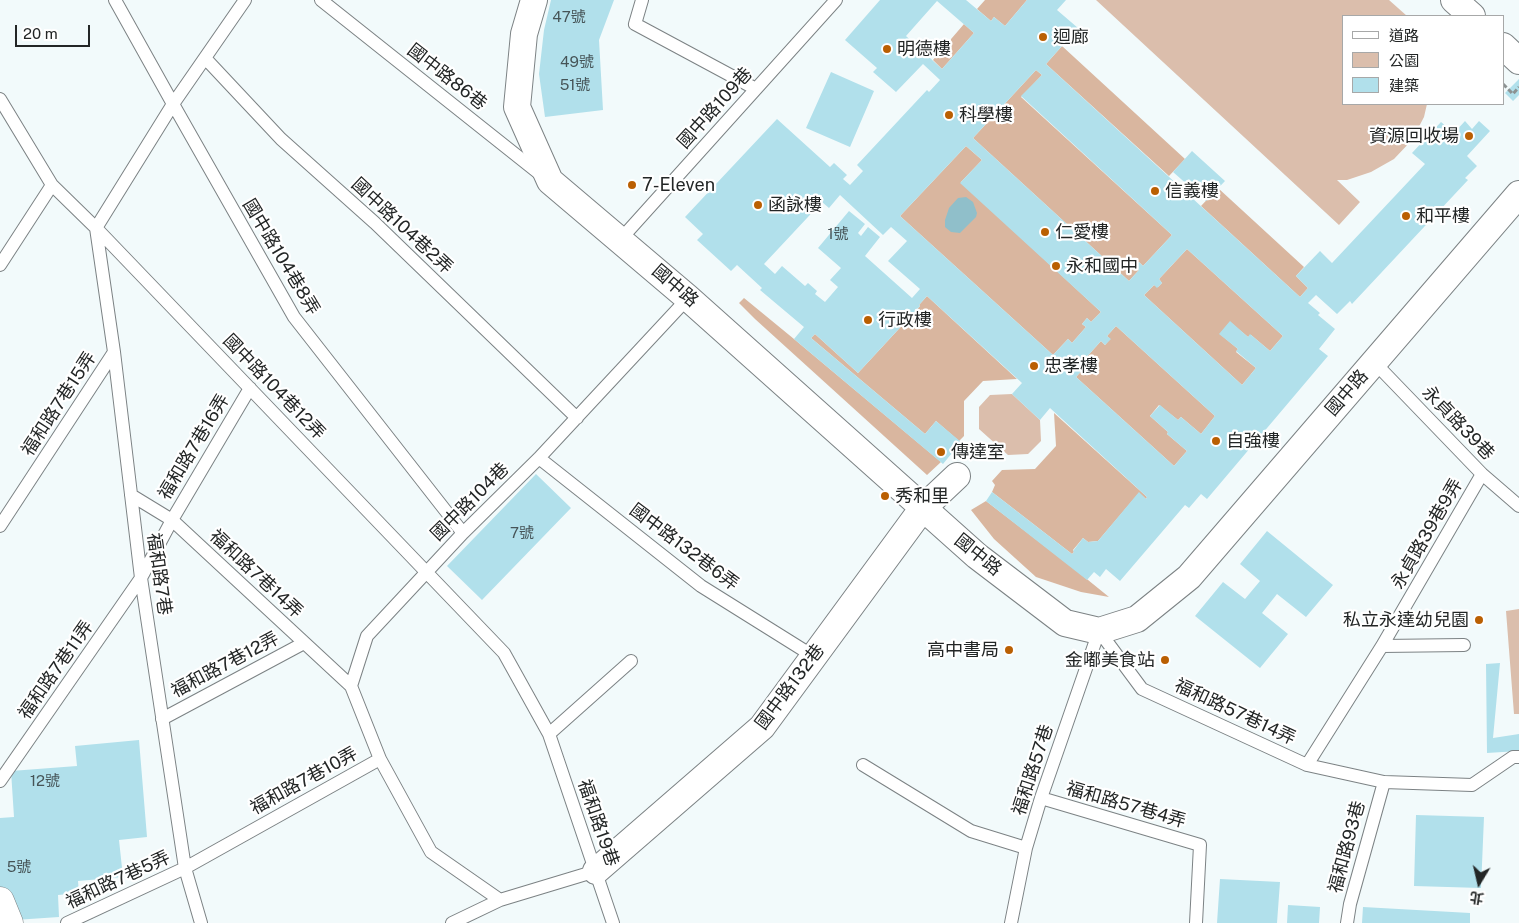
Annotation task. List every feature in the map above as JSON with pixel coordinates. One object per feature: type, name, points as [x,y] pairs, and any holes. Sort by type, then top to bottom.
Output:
[{"type":"street","name":"國中路","points":[[534,0],[524,34],[517,106],[550,181],[688,298],[922,509],[977,556],[1065,623],[1098,631],[1137,619],[1189,576],[1519,194]]},
{"type":"street","points":[[1454,0],[1471,15]]},
{"type":"street","points":[[1504,47],[1519,61]]},
{"type":"street","name":"國中路132巷","points":[[596,871],[762,727],[922,509],[956,476]]},
{"type":"street","points":[[0,901],[9,923]]},
{"type":"lane","name":"國中路104巷8弄","points":[[115,0],[294,317],[463,533]]},
{"type":"lane","points":[[96,228],[173,104],[245,0]]},
{"type":"lane","name":"國中路86巷","points":[[321,0],[550,181]]},
{"type":"lane","points":[[642,0],[635,24],[756,89]]},
{"type":"lane","name":"國中路109巷","points":[[620,240],[836,0]]},
{"type":"lane","name":"國中路104巷2弄","points":[[205,58],[281,139],[375,223],[577,418]]},
{"type":"lane","name":"國中路104巷12弄","points":[[0,99],[52,185],[96,228],[504,653],[549,734]]},
{"type":"lane","points":[[0,265],[52,185]]},
{"type":"lane","name":"福和路7巷","points":[[96,228],[114,352],[141,578],[162,719],[185,868],[201,923]]},
{"type":"lane","name":"國中路104巷","points":[[351,686],[367,636],[463,533],[577,418],[688,298]]},
{"type":"lane","name":"福和路7巷15弄","points":[[0,526],[114,352]]},
{"type":"lane","name":"永貞路39巷","points":[[1374,362],[1482,474],[1519,506]]},
{"type":"lane","name":"福和路7巷16弄","points":[[141,578],[172,520],[250,388]]},
{"type":"lane","name":"國中路132巷6弄","points":[[539,458],[701,586],[813,656]]},
{"type":"lane","name":"永貞路39巷9弄","points":[[1307,765],[1382,646],[1482,474]]},
{"type":"lane","name":"福和路7巷14弄","points":[[131,495],[172,520],[351,686]]},
{"type":"lane","name":"福和路7巷11弄","points":[[0,781],[141,578]]},
{"type":"lane","name":"福和路57巷14弄","points":[[1098,631],[1142,689],[1307,765],[1384,782],[1472,785],[1513,757],[1519,757]]},
{"type":"lane","name":"福和路57巷","points":[[1011,923],[1026,848],[1041,798],[1098,631]]},
{"type":"lane","name":"福和路7巷12弄","points":[[162,719],[304,643]]},
{"type":"lane","points":[[1382,646],[1464,645]]},
{"type":"lane","points":[[549,734],[631,661]]},
{"type":"lane","points":[[351,686],[380,759]]},
{"type":"lane","name":"福和路19巷","points":[[549,734],[613,923]]},
{"type":"lane","name":"福和路7巷10弄","points":[[185,868],[380,759],[431,852],[500,900]]},
{"type":"lane","points":[[863,765],[971,831],[1026,848]]},
{"type":"lane","name":"福和路93巷","points":[[1347,923],[1350,904],[1384,782]]},
{"type":"lane","name":"福和路57巷4弄","points":[[1041,798],[1200,845],[1196,923]]},
{"type":"lane","name":"福和路7巷5弄","points":[[66,923],[185,868]]},
{"type":"lane","points":[[452,923],[500,900],[596,871]]},
{"type":"path","points":[[1504,85],[1512,94],[1519,87]]},
{"type":"green space","points":[[1096,0],[1389,0],[1406,15],[1342,15],[1342,105],[1427,105],[1424,117],[1412,140],[1394,159],[1371,172],[1347,180],[1337,180],[1360,202],[1339,225]]},
{"type":"green space","points":[[1012,394],[1040,420],[1041,441],[1028,454],[1008,455],[979,429],[979,407],[990,395]]},
{"type":"green space","points":[[1519,609],[1519,714],[1514,714],[1506,611]]},
{"type":"shaded area","points":[[985,0],[1027,0],[1005,26],[994,17],[991,21],[977,9]]},
{"type":"shaded area","points":[[964,24],[974,33],[942,69],[933,60]]},
{"type":"shaded area","points":[[1062,46],[1185,159],[1169,176],[1046,64]]},
{"type":"shaded area","points":[[1036,70],[1042,75],[1021,97],[1172,235],[1143,266],[1139,262],[1135,267],[1139,270],[1129,281],[973,138]]},
{"type":"shaded area","points":[[966,146],[982,160],[961,182],[1101,312],[1091,322],[1087,318],[1082,324],[1086,327],[1072,343],[1068,339],[1053,355],[900,216]]},
{"type":"shaded area","points":[[1218,188],[1304,267],[1296,276],[1308,288],[1300,297],[1201,206]]},
{"type":"shaded area","points":[[1187,249],[1283,336],[1270,351],[1251,335],[1248,337],[1230,322],[1220,334],[1238,349],[1236,352],[1256,368],[1242,385],[1144,295],[1154,285],[1158,287],[1162,283],[1159,279]]},
{"type":"shaded area","points":[[927,296],[1017,379],[983,381],[964,401],[964,436],[959,441],[936,421],[925,434],[811,338],[815,334],[858,373]]},
{"type":"shaded area","points":[[744,298],[941,462],[927,475],[755,319],[739,303]]},
{"type":"shaded area","points":[[1116,326],[1215,416],[1201,434],[1181,417],[1178,420],[1159,405],[1150,416],[1187,451],[1174,466],[1076,377],[1087,365],[1083,361],[1101,341],[1105,345],[1110,339],[1107,336]]},
{"type":"shaded area","points":[[1054,413],[1147,497],[1146,499],[1139,493],[1098,541],[1088,542],[1083,538],[1072,554],[992,492],[995,485],[992,481],[1002,470],[1035,469],[1056,446]]},
{"type":"shaded area","points":[[986,501],[1109,597],[1081,592],[1036,577],[994,539],[971,510]]},
{"type":"water","points":[[966,197],[973,202],[977,213],[976,217],[960,233],[951,232],[945,227],[949,208],[958,198]]},
{"type":"building","points":[[551,0],[614,0],[599,40],[603,110],[545,117],[539,74],[544,30]]},
{"type":"building","points":[[880,0],[966,0],[991,21],[994,17],[1005,26],[1027,0],[1066,0],[1057,10],[1078,28],[1046,64],[1300,297],[1308,288],[1296,276],[1320,251],[1332,263],[1425,164],[1412,153],[1441,122],[1454,133],[1465,121],[1472,129],[1479,121],[1490,131],[1467,156],[1477,166],[1465,178],[1468,180],[1352,304],[1350,301],[1337,314],[1316,295],[1308,303],[1320,313],[1318,315],[1335,329],[1319,349],[1328,356],[1207,499],[1201,494],[1189,508],[1185,505],[1120,581],[1106,569],[1100,577],[1094,572],[1087,580],[986,501],[992,492],[1072,554],[1083,538],[1088,542],[1098,541],[1139,492],[1146,499],[1147,497],[1050,408],[1040,420],[1012,394],[1022,383],[927,296],[858,373],[815,334],[811,338],[925,434],[936,421],[961,442],[943,464],[794,339],[804,327],[760,290],[762,288],[737,265],[731,271],[697,240],[703,234],[685,217],[777,119],[830,167],[834,163],[847,175],[843,179],[850,185],[863,171],[857,165],[927,90],[929,92],[940,80],[923,64],[896,92],[873,72],[877,68],[845,40]],"holes":[[[937,1],[974,33],[942,69],[906,36]],[[1036,70],[1042,75],[1021,96],[1172,235],[1143,266],[1139,262],[1135,267],[1139,270],[1129,281],[973,138]],[[966,146],[982,160],[960,183],[1101,312],[1091,322],[1087,318],[1082,324],[1086,327],[1072,343],[1068,339],[1053,355],[900,216]],[[840,195],[883,235],[891,227],[907,241],[888,261],[920,289],[912,298],[865,256],[880,237],[868,227],[861,236],[858,233],[865,224],[849,211],[818,248],[841,268],[830,280],[838,287],[825,302],[815,294],[817,291],[808,283],[805,286],[782,266],[775,274],[764,264],[822,202],[829,208]],[[1187,249],[1283,336],[1270,351],[1250,334],[1248,337],[1230,321],[1219,334],[1238,349],[1236,351],[1256,368],[1242,385],[1144,295],[1154,285],[1157,288],[1162,283],[1159,279]],[[1116,326],[1215,416],[1201,434],[1181,417],[1178,420],[1160,405],[1150,416],[1187,451],[1174,466],[1076,377],[1087,365],[1083,361],[1101,341],[1105,345],[1111,339],[1107,336]]]},
{"type":"building","points":[[831,72],[874,91],[850,147],[806,128]]},
{"type":"building","points":[[1519,79],[1519,95],[1513,101],[1505,93]]},
{"type":"building","points":[[1192,151],[1225,181],[1206,201],[1173,172]]},
{"type":"building","points":[[536,474],[571,508],[482,600],[447,566]]},
{"type":"building","points":[[1267,531],[1333,585],[1306,617],[1277,594],[1262,613],[1288,634],[1260,668],[1195,616],[1223,582],[1245,599],[1260,581],[1240,564]]},
{"type":"building","points":[[1500,663],[1493,738],[1519,734],[1519,751],[1487,753],[1486,664]]},
{"type":"building","points":[[139,740],[147,837],[119,840],[123,877],[78,881],[79,893],[58,895],[59,917],[0,921],[0,818],[14,817],[11,771],[77,766],[75,746]]},
{"type":"building","points":[[1416,815],[1484,817],[1481,888],[1414,886]]},
{"type":"building","points":[[1220,879],[1280,882],[1277,923],[1217,923]]},
{"type":"building","points":[[1288,905],[1320,907],[1319,923],[1287,923]]},
{"type":"building","points":[[1363,907],[1470,913],[1470,923],[1362,923]]},
{"type":"place","name":"迴廊","points":[[1043,37]]},
{"type":"place","name":"明德樓","points":[[887,49]]},
{"type":"place","name":"科學樓","points":[[949,115]]},
{"type":"place","name":"資源回收場","points":[[1469,136]]},
{"type":"place","name":"7-Eleven","points":[[632,185]]},
{"type":"place","name":"信義樓","points":[[1155,191]]},
{"type":"place","name":"函詠樓","points":[[758,205]]},
{"type":"place","name":"和平樓","points":[[1406,216]]},
{"type":"place","name":"仁愛樓","points":[[1045,232]]},
{"type":"place","name":"永和國中","points":[[1056,266]]},
{"type":"place","name":"行政樓","points":[[868,320]]},
{"type":"place","name":"忠孝樓","points":[[1034,366]]},
{"type":"place","name":"自強樓","points":[[1216,441]]},
{"type":"place","name":"傳達室","points":[[941,452]]},
{"type":"place","name":"秀和里","points":[[885,496]]},
{"type":"place","name":"私立永達幼兒園","points":[[1479,620]]},
{"type":"place","name":"高中書局","points":[[1009,650]]},
{"type":"place","name":"金嘟美食站","points":[[1165,660]]}]
